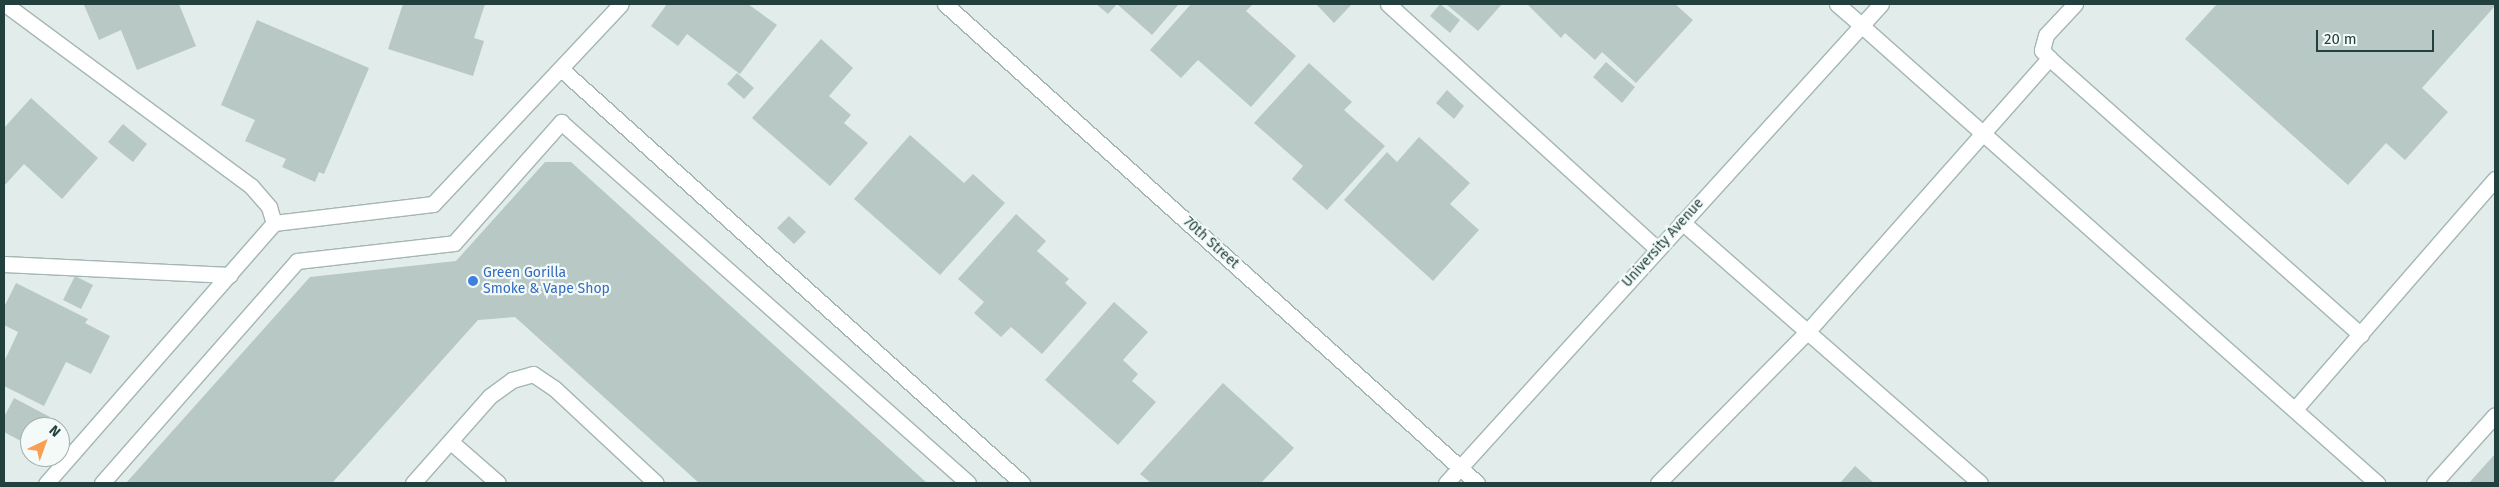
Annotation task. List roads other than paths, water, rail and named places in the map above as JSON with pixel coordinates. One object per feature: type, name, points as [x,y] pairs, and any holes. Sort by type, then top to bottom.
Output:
[{"type":"street","points":[[5,4],[251,186],[269,207],[274,223]]},
{"type":"street","points":[[46,483],[274,223],[433,204],[621,4]]},
{"type":"street","name":"70th Street","points":[[945,4],[1477,483]]},
{"type":"street","points":[[1388,4],[1657,249]]},
{"type":"street","points":[[1837,4],[1984,132],[2377,483]]},
{"type":"street","name":"University Avenue","points":[[1446,483],[1881,4]]},
{"type":"street","points":[[2075,4],[2046,35],[2042,50],[2362,335]]},
{"type":"street","points":[[1658,483],[1807,332],[2049,58]]},
{"type":"street","points":[[561,69],[1022,483]]},
{"type":"street","points":[[102,483],[296,261],[454,243],[561,122],[968,483]]},
{"type":"street","points":[[2295,409],[2362,335],[2495,179]]},
{"type":"street","points":[[1682,222],[1980,483]]},
{"type":"street","points":[[4,264],[230,275]]},
{"type":"street","points":[[413,483],[490,396],[512,380],[533,374],[554,388],[656,483]]},
{"type":"street","points":[[2434,483],[2495,414]]},
{"type":"street","points":[[451,442],[498,483]]},
{"type":"place","name":"Green Gorilla Smoke & Vape Shop","points":[[473,281]]}]
